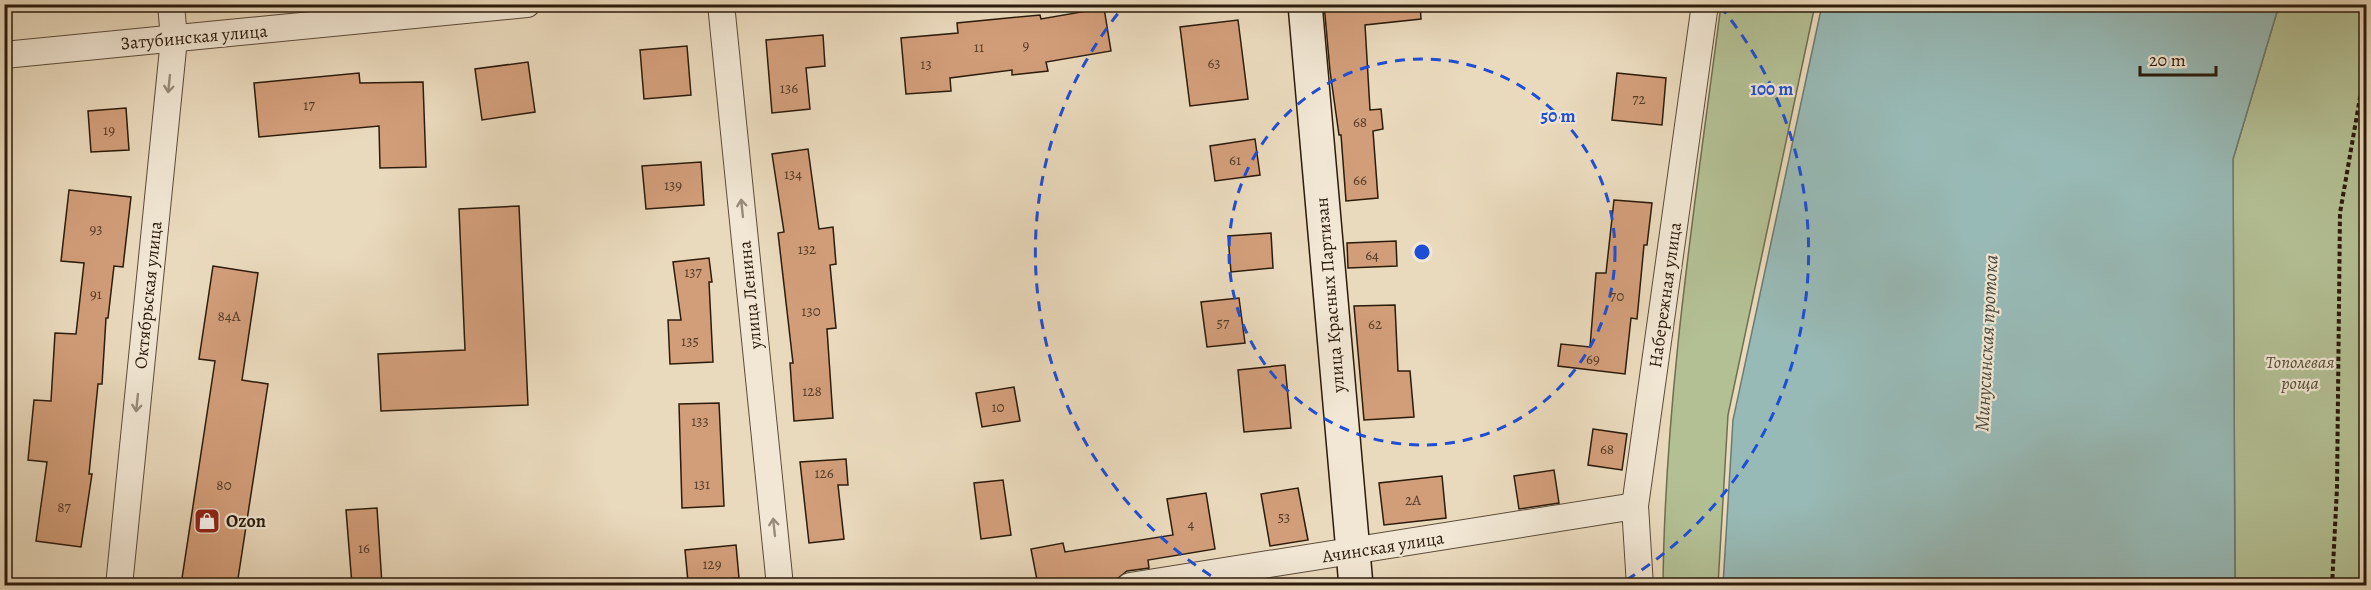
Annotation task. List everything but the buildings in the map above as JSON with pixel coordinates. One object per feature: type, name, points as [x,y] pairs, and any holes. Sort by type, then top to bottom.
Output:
[{"type":"main road","name":"улица Красных Партизан","points":[[1305,4],[1356,585]]},
{"type":"street","name":"Октябрьская улица","points":[[119,585],[174,39],[171,4]]},
{"type":"street","name":"Затубинская улица","points":[[4,55],[527,4]]},
{"type":"street","name":"улица Ленина","points":[[721,4],[780,585]]},
{"type":"street","name":"Набережная улица","points":[[1640,585],[1635,506],[1705,4]]},
{"type":"street","name":"Ачинская улица","points":[[1131,585],[1635,506]]},
{"type":"path","points":[[2332,585],[2337,488],[2340,213],[2367,63]]},
{"type":"green space","points":[[1721,5],[1815,5],[1728,415],[1718,585],[1663,585],[1669,440],[1683,295]]},
{"type":"green space","name":"Тополевая роща","points":[[2279,5],[2366,5],[2366,585],[2235,585],[2233,159]]},
{"type":"water","name":"Минусинская протока","points":[[1822,5],[2279,5],[2233,159],[2235,585],[1723,585],[1733,420]]},
{"type":"place","name":"Ozon","points":[[207,521]]}]
